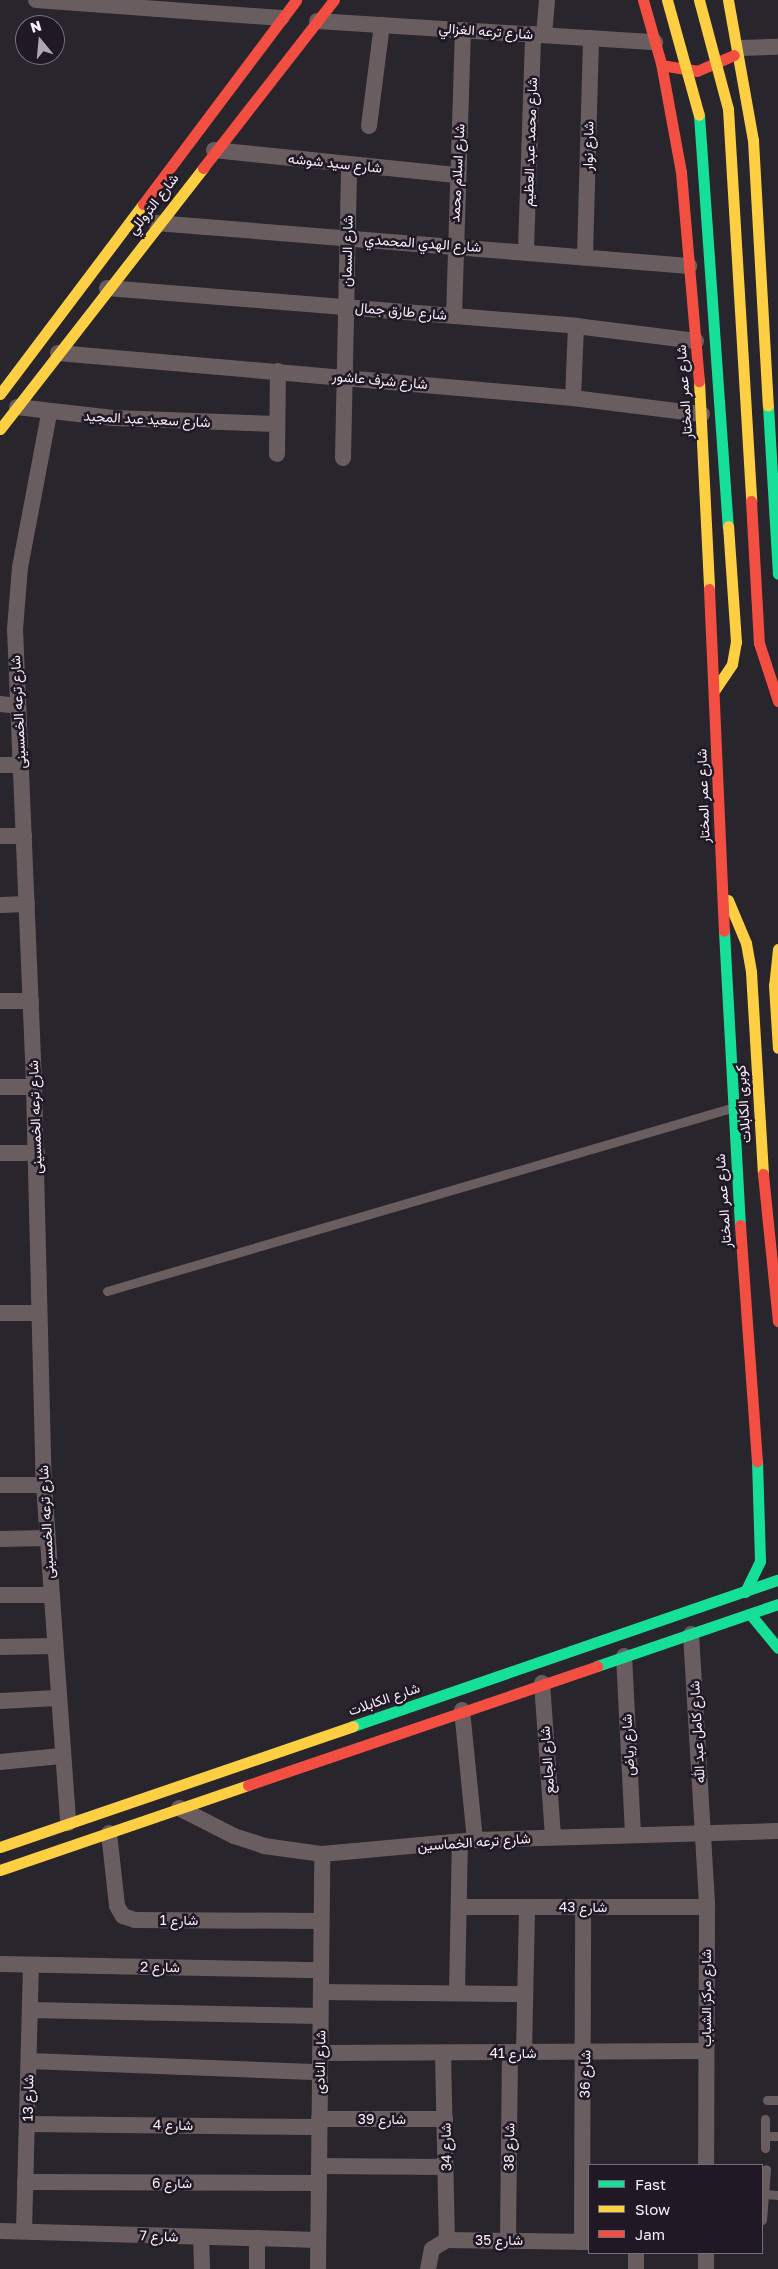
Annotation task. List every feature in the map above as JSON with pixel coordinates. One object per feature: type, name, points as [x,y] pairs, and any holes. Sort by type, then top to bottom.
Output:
[{"type":"main road","name":"شارع التروللي","points":[[3,385],[296,0]]},
{"type":"main road","name":"شارع التروللي","points":[[0,429],[156,222],[334,0]]},
{"type":"main road","name":"شارع عمر المختار","points":[[643,0],[661,64],[681,172],[702,414],[731,1108],[762,1531],[760,1560],[745,1592]]},
{"type":"main road","points":[[668,0],[699,115],[736,642],[732,664],[714,691]]},
{"type":"main road","points":[[699,0],[728,109],[759,644],[778,701]]},
{"type":"main road","points":[[728,0],[740,48],[753,140],[775,435],[778,574]]},
{"type":"main road","points":[[661,64],[684,71],[703,70],[721,64],[740,48]]},
{"type":"main road","points":[[157,184],[176,199]]},
{"type":"main road","name":"كوبرى الكابلات","points":[[722,890],[742,934],[751,972],[762,1162],[778,1321]]},
{"type":"main road","points":[[778,949],[774,985],[778,1048]]},
{"type":"main road","points":[[762,1531],[774,1544]]},
{"type":"main road","name":"شارع الكابلات","points":[[0,1847],[778,1580]]},
{"type":"main road","points":[[0,1870],[462,1710],[778,1604]]},
{"type":"main road","points":[[750,1614],[778,1648]]},
{"type":"street","points":[[36,0],[158,3],[281,18]]},
{"type":"street","name":"شارع محمد عبد العظيم","points":[[526,250],[539,34],[546,0]]},
{"type":"street","name":"شارع ترعه الغزالي","points":[[317,21],[655,42]]},
{"type":"street","points":[[369,126],[382,25]]},
{"type":"street","name":"شارع اسلام محمد","points":[[454,316],[456,175],[463,30]]},
{"type":"street","name":"شارع نوار","points":[[586,255],[591,38]]},
{"type":"street","points":[[740,48],[778,47]]},
{"type":"street","name":"شارع سيد شوشه","points":[[214,150],[456,175]]},
{"type":"street","name":"شارع السمان","points":[[343,458],[349,165]]},
{"type":"street","name":"شارع الهدي المحمدي","points":[[156,222],[526,250],[689,266]]},
{"type":"street","name":"شارع طارق جمال","points":[[107,288],[576,326],[696,341]]},
{"type":"street","points":[[573,398],[576,326]]},
{"type":"street","name":"شارع شرف عاشور","points":[[58,353],[573,398],[702,414]]},
{"type":"street","points":[[277,454],[278,371]]},
{"type":"street","name":"شارع سعيد عبد المجيد","points":[[17,407],[49,414],[277,424]]},
{"type":"street","name":"شارع ترعه الخمسينى","points":[[49,414],[7,628],[18,706],[37,1153],[44,1485],[53,1646],[68,1823]]},
{"type":"street","points":[[0,704],[18,706]]},
{"type":"street","points":[[0,765],[20,765]]},
{"type":"street","points":[[0,836],[24,836]]},
{"type":"street","points":[[0,905],[27,904]]},
{"type":"street","points":[[0,1001],[31,1001]]},
{"type":"street","points":[[0,1087],[34,1087]]},
{"type":"street","points":[[0,1153],[37,1153]]},
{"type":"street","points":[[0,1313],[39,1312]]},
{"type":"street","points":[[0,1485],[44,1485]]},
{"type":"street","points":[[0,1539],[47,1538]]},
{"type":"street","points":[[0,1595],[50,1594]]},
{"type":"street","name":"شارع كامل عبد الله","points":[[691,1634],[702,1832]]},
{"type":"street","points":[[0,1647],[53,1646]]},
{"type":"street","name":"شارع رياض","points":[[624,1656],[633,1834]]},
{"type":"street","name":"شارع الجامع","points":[[542,1683],[553,1837]]},
{"type":"street","points":[[0,1701],[57,1698]]},
{"type":"street","points":[[457,1993],[459,1907],[468,1841],[462,1710]]},
{"type":"street","points":[[0,1762],[61,1756]]},
{"type":"street","name":"شارع ترعه الخماسين","points":[[179,1808],[234,1836],[322,1854],[468,1841],[633,1834],[778,1831]]},
{"type":"street","name":"شارع مركز الشباب","points":[[702,1832],[706,1907],[706,2164]]},
{"type":"street","name":"شارع 1","points":[[109,1833],[117,1906],[123,1916],[135,1920],[320,1921]]},
{"type":"street","name":"شارع النادى","points":[[318,2269],[322,1854]]},
{"type":"street","name":"شارع 43","points":[[459,1907],[706,1907]]},
{"type":"street","name":"شارع 38","points":[[508,2240],[517,2053],[525,1994],[527,1907]]},
{"type":"street","name":"شارع 36","points":[[583,1907],[586,2053],[586,2242]]},
{"type":"street","name":"شارع 2","points":[[0,1964],[320,1970]]},
{"type":"street","name":"شارع 13","points":[[24,2232],[31,1965]]},
{"type":"street","points":[[320,1992],[525,1994]]},
{"type":"street","points":[[30,2010],[320,2016]]},
{"type":"street","name":"شارع 41","points":[[320,2053],[706,2051]]},
{"type":"street","name":"شارع 34","points":[[443,2053],[448,2240]]},
{"type":"street","points":[[29,2061],[320,2072]]},
{"type":"street","name":"شارع 39","points":[[319,2123],[445,2119]]},
{"type":"street","name":"شارع 4","points":[[27,2124],[319,2123]]},
{"type":"street","points":[[319,2166],[446,2167]]},
{"type":"street","name":"شارع 6","points":[[25,2182],[319,2183]]},
{"type":"street","name":"شارع 7","points":[[0,2231],[318,2240]]},
{"type":"street","points":[[202,2237],[202,2269]]},
{"type":"street","points":[[256,2269],[257,2238]]},
{"type":"street","points":[[428,2269],[432,2249],[448,2240]]},
{"type":"street","name":"شارع 35","points":[[448,2240],[586,2242]]},
{"type":"street","points":[[636,2254],[636,2269]]},
{"type":"street","points":[[706,2254],[706,2269]]},
{"type":"lane","points":[[107,1291],[731,1108]]},
{"type":"lane","points":[[767,2100],[778,2100]]},
{"type":"lane","points":[[765,2119],[765,2148]]},
{"type":"lane","points":[[765,2136],[778,2136]]},
{"type":"lane","points":[[763,2207],[766,2169]]},
{"type":"lane","points":[[764,2194],[778,2194]]},
{"type":"traffic: fast","points":[[699,115],[728,526]]},
{"type":"traffic: fast","points":[[768,406],[778,574]]},
{"type":"traffic: fast","points":[[724,931],[740,1225]]},
{"type":"traffic: fast","points":[[745,1592],[760,1561],[757,1461]]},
{"type":"traffic: fast","points":[[353,1726],[778,1580]]},
{"type":"traffic: fast","points":[[597,1666],[778,1604]]},
{"type":"traffic: fast","points":[[750,1614],[778,1648]]},
{"type":"traffic: slow","points":[[667,0],[699,115]]},
{"type":"traffic: slow","points":[[699,0],[728,109]]},
{"type":"traffic: slow","points":[[728,0],[753,140],[768,406]]},
{"type":"traffic: slow","points":[[728,109],[751,501]]},
{"type":"traffic: slow","points":[[0,429],[203,168]]},
{"type":"traffic: slow","points":[[0,394],[143,204]]},
{"type":"traffic: slow","points":[[699,381],[709,589]]},
{"type":"traffic: slow","points":[[714,691],[732,664],[736,642],[728,526]]},
{"type":"traffic: slow","points":[[728,900],[746,943],[751,972],[763,1174]]},
{"type":"traffic: slow","points":[[778,949],[774,985],[778,1048]]},
{"type":"traffic: slow","points":[[0,1847],[353,1726]]},
{"type":"traffic: slow","points":[[0,1870],[248,1785]]},
{"type":"traffic: jam","points":[[143,204],[296,0]]},
{"type":"traffic: jam","points":[[203,168],[334,0]]},
{"type":"traffic: jam","points":[[643,0],[661,63],[681,172],[699,381]]},
{"type":"traffic: jam","points":[[667,66],[697,71],[734,55]]},
{"type":"traffic: jam","points":[[751,501],[759,643],[778,701]]},
{"type":"traffic: jam","points":[[709,589],[724,931]]},
{"type":"traffic: jam","points":[[763,1174],[778,1321]]},
{"type":"traffic: jam","points":[[740,1225],[757,1461]]},
{"type":"traffic: jam","points":[[248,1785],[597,1666]]}]
